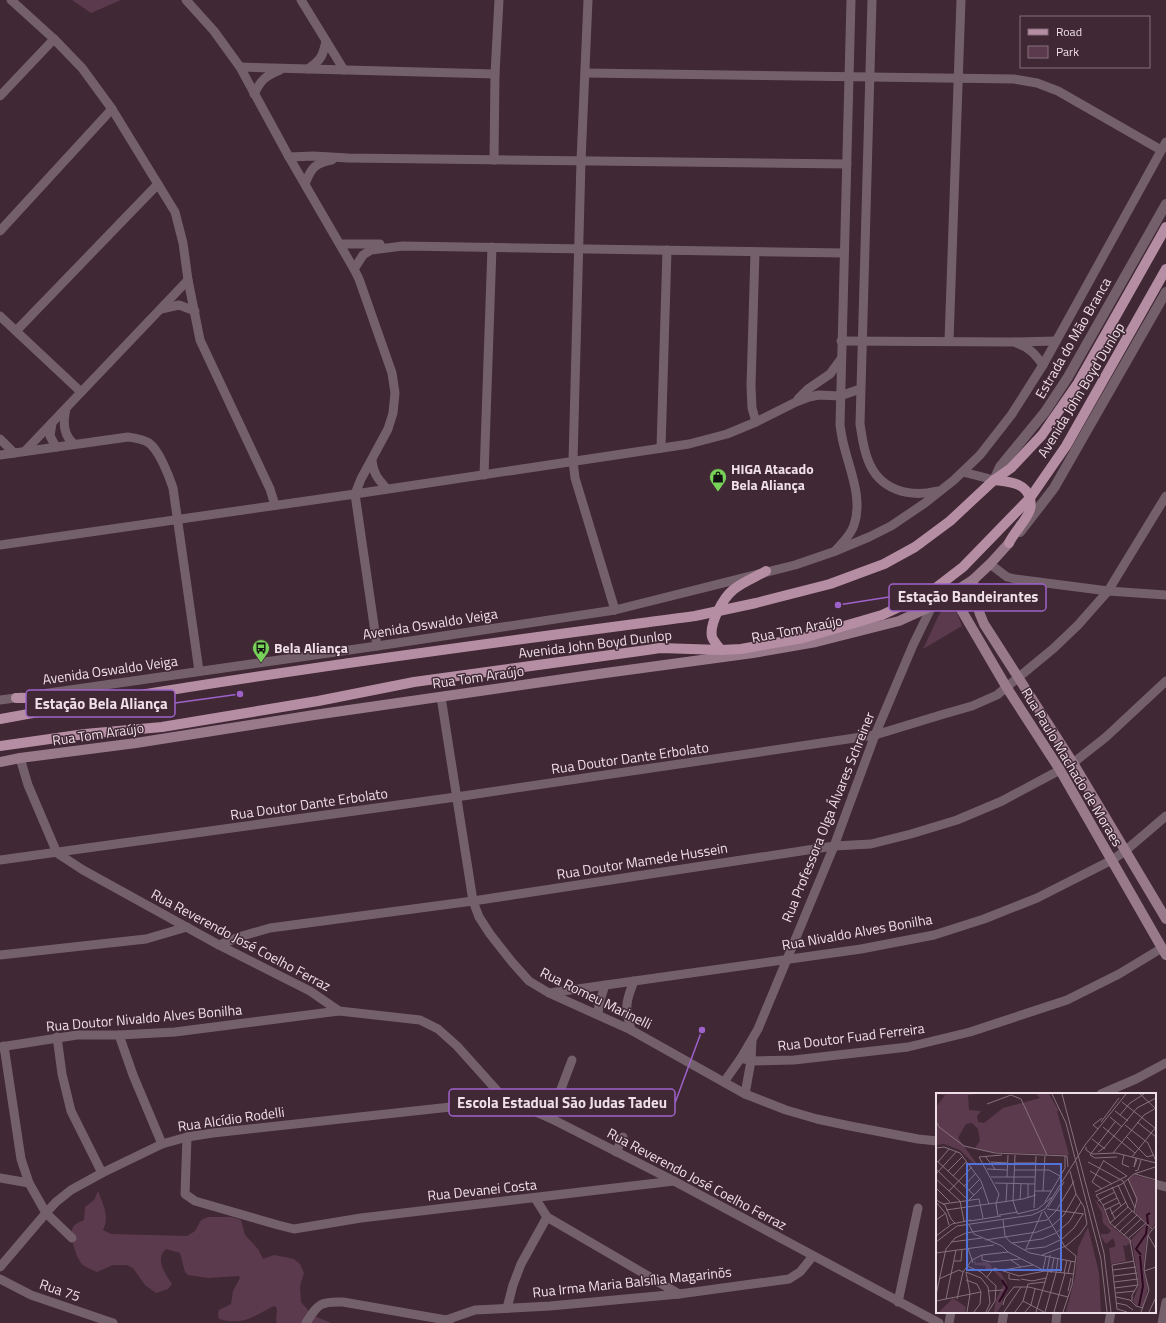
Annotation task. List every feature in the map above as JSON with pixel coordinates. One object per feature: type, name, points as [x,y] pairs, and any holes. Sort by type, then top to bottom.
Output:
[{"type":"main road","name":"Avenida John Boyd Dunlop","points":[[0,719],[87,703],[296,670],[695,616],[756,603],[830,584],[884,564],[915,547],[950,521],[994,480],[1011,468],[1030,450],[1078,383],[1166,227]]},
{"type":"main road","name":"Avenida John Boyd Dunlop","points":[[0,746],[85,734],[162,727],[310,702],[414,682],[660,648],[721,650],[741,649],[803,638],[882,614],[910,602],[937,587],[963,567],[1030,498],[1066,446],[1166,269]]},
{"type":"main road","points":[[952,594],[973,580],[1009,544],[1029,512],[1031,505],[1030,498],[1027,492],[1020,485],[1011,482],[994,480]]},
{"type":"main road","points":[[721,650],[714,642],[712,631],[718,611],[727,595],[735,588],[766,572]]},
{"type":"main road","name":"Rua Paulo Machado de Moraes","points":[[973,580],[975,601],[978,612],[984,624],[1073,763],[1166,919]]},
{"type":"main road","name":"Rua Paulo Machado de Moraes","points":[[952,594],[1007,688],[1060,770],[1164,951]]},
{"type":"main road","name":"Rua Tom Araújo","points":[[0,762],[440,697],[753,653],[816,642],[899,621],[932,606],[952,594]]},
{"type":"main road","points":[[816,642],[825,632]]},
{"type":"main road","points":[[741,649],[753,653]]},
{"type":"main road","points":[[16,698],[48,698],[87,703]]},
{"type":"street","points":[[11,0],[54,39],[82,68],[112,109],[175,212],[183,243],[188,280],[200,340],[270,489],[275,506]]},
{"type":"street","points":[[186,0],[214,31],[240,67],[289,157],[354,269],[359,279],[392,374],[395,393],[394,413],[355,494],[377,646]]},
{"type":"street","points":[[301,0],[309,4],[326,41],[344,70]]},
{"type":"street","points":[[494,160],[499,0]]},
{"type":"street","points":[[588,0],[581,161],[572,461],[575,478],[615,610]]},
{"type":"street","points":[[833,552],[846,538],[854,525],[858,509],[857,496],[843,444],[840,425],[851,0]]},
{"type":"street","points":[[872,0],[860,424],[868,461],[874,472],[885,483],[905,493],[926,494],[942,490]]},
{"type":"street","points":[[949,341],[961,0]]},
{"type":"street","points":[[0,96],[54,39]]},
{"type":"street","points":[[308,69],[318,62],[324,54],[326,41]]},
{"type":"street","points":[[240,67],[496,74]]},
{"type":"street","points":[[254,94],[261,81],[269,74],[285,69]]},
{"type":"street","points":[[585,73],[1014,79],[1037,83],[1058,91],[1164,146]]},
{"type":"street","points":[[0,231],[112,109]]},
{"type":"street","name":"Avenida Oswaldo Veiga","points":[[0,700],[615,610],[795,565],[833,552],[869,537],[891,526],[942,490],[963,472],[980,454],[1012,414],[1043,365],[1164,146]]},
{"type":"street","points":[[289,157],[314,156],[348,158],[847,164]]},
{"type":"street","points":[[305,184],[309,173],[315,165],[324,161],[348,158]]},
{"type":"street","points":[[16,331],[158,184]]},
{"type":"street","name":"Estrada do Mão Branca","points":[[994,480],[1000,467],[1045,412],[1068,377],[1166,204]]},
{"type":"street","points":[[340,244],[844,253]]},
{"type":"street","points":[[354,269],[363,256],[371,250],[403,246]]},
{"type":"street","points":[[484,475],[492,247]]},
{"type":"street","points":[[661,448],[667,250]]},
{"type":"street","points":[[755,252],[751,386],[752,408],[756,422]]},
{"type":"street","points":[[25,451],[188,280]]},
{"type":"street","points":[[1009,544],[1025,527],[1054,488],[1166,292]]},
{"type":"street","points":[[160,309],[178,305],[195,311]]},
{"type":"street","points":[[0,316],[80,392]]},
{"type":"street","points":[[841,341],[1056,341]]},
{"type":"street","points":[[1011,342],[1025,346],[1043,365]]},
{"type":"street","points":[[796,402],[808,389],[830,374],[841,360]]},
{"type":"street","points":[[0,545],[275,506],[689,444],[728,434],[809,397],[819,395],[840,396],[860,389]]},
{"type":"street","points":[[66,408],[63,421],[68,435],[74,444]]},
{"type":"street","points":[[52,421],[50,436],[56,447]]},
{"type":"street","points":[[0,455],[128,438],[140,439],[151,444],[158,454],[173,488],[199,671]]},
{"type":"street","points":[[0,439],[14,453]]},
{"type":"street","points":[[372,461],[374,473],[387,489]]},
{"type":"street","points":[[963,472],[994,480]]},
{"type":"street","name":"Rua Doutor Dante Erbolato","points":[[0,860],[456,798],[874,735],[972,706],[997,695],[1007,688],[1018,676],[1054,648],[1078,625],[1108,591],[1166,496]]},
{"type":"street","points":[[990,564],[1007,577],[1015,579],[1108,591],[1166,595]]},
{"type":"street","name":"Rua Professora Olga Álvares Schreiner","points":[[724,1082],[741,1058],[758,1029],[834,846],[874,735],[913,645],[932,606]]},
{"type":"street","points":[[1073,763],[1106,737],[1166,681]]},
{"type":"street","name":"Rua Romeu Marinelli","points":[[440,697],[473,901],[479,917],[490,934],[529,981],[549,993],[631,1030],[745,1094],[786,1110],[817,1119],[918,1139],[936,1141]]},
{"type":"street","points":[[20,758],[28,784],[57,853]]},
{"type":"street","name":"Rua Doutor Mamede Hussein","points":[[219,945],[242,936],[270,928],[473,901],[834,846],[871,844],[957,820],[1002,801],[1060,770]]},
{"type":"street","name":"Rua Nivaldo Alves Bonilha","points":[[549,993],[861,949],[934,934],[984,919],[1037,898],[1112,860],[1125,851],[1166,816]]},
{"type":"street","name":"Rua Reverendo José Coelho Ferraz","points":[[57,853],[83,870],[219,945],[310,991],[339,1011],[420,1020],[438,1029],[457,1046],[510,1105],[527,1108],[550,1118],[939,1323]]},
{"type":"street","points":[[0,955],[146,939],[187,927]]},
{"type":"street","name":"Rua Doutor Fuad Ferreira","points":[[741,1058],[751,1061],[794,1060],[908,1047],[970,1032],[1067,1000],[1164,951]]},
{"type":"street","points":[[631,1030],[626,1012],[626,999],[634,981]]},
{"type":"street","points":[[598,1014],[599,1004],[605,985]]},
{"type":"street","name":"Rua Doutor Nivaldo Alves Bonilha","points":[[2,1046],[77,1035],[119,1035],[175,1032],[339,1011]]},
{"type":"street","points":[[119,1035],[162,1144]]},
{"type":"street","points":[[57,1038],[62,1074],[71,1111],[102,1173]]},
{"type":"street","name":"Rua Professora Olga Álvares Schreiner","points":[[745,1094],[751,1061],[752,1038]]},
{"type":"street","points":[[2,1046],[21,1159],[28,1183],[46,1213],[72,1238]]},
{"type":"street","points":[[550,1118],[572,1060]]},
{"type":"street","points":[[1103,1093],[1136,1079],[1166,1063]]},
{"type":"street","name":"Rua Alcídio Rodelli","points":[[0,1268],[56,1202],[71,1190],[162,1144],[187,1137],[221,1132],[488,1103],[510,1105]]},
{"type":"street","name":"Rua Devanei Costa","points":[[187,1137],[185,1194],[195,1201],[294,1229],[361,1218],[674,1182]]},
{"type":"street","points":[[616,1152],[623,1137]]},
{"type":"street","points":[[0,1178],[28,1183]]},
{"type":"street","points":[[1156,1184],[1166,1187]]},
{"type":"street","points":[[535,1198],[548,1217],[679,1294]]},
{"type":"street","points":[[898,1302],[918,1208]]},
{"type":"street","points":[[507,1308],[512,1285],[521,1264],[548,1217]]},
{"type":"street","name":"Rua Irma Maria Balsília Magarinõs","points":[[448,1321],[475,1310],[550,1306],[679,1294],[789,1279],[800,1272],[813,1256]]},
{"type":"street","name":"Rua 75","points":[[0,1279],[31,1295],[113,1323]]},
{"type":"street","points":[[306,1323],[320,1305],[330,1301],[448,1321]]},
{"type":"street","points":[[1162,1323],[1166,1302]]},
{"type":"street","points":[[949,1323],[951,1313]]},
{"type":"street","points":[[1002,1323],[1004,1313]]},
{"type":"street","points":[[1056,1323],[1058,1313]]},
{"type":"street","points":[[1109,1323],[1111,1313]]},
{"type":"green space","points":[[72,0],[121,0],[91,13]]},
{"type":"green space","points":[[950,609],[957,613],[962,626],[923,649],[942,610]]},
{"type":"green space","points":[[98,1191],[106,1215],[103,1230],[111,1234],[187,1236],[195,1231],[201,1220],[208,1217],[232,1217],[241,1220],[245,1235],[258,1249],[263,1259],[274,1255],[294,1259],[300,1264],[304,1273],[300,1286],[301,1302],[312,1315],[331,1323],[277,1323],[277,1309],[275,1306],[243,1320],[229,1321],[219,1319],[219,1310],[231,1304],[233,1291],[240,1278],[239,1276],[208,1278],[188,1275],[185,1272],[180,1253],[166,1249],[161,1257],[161,1262],[164,1272],[172,1284],[168,1289],[156,1293],[145,1285],[133,1268],[127,1265],[113,1265],[97,1272],[86,1267],[78,1258],[72,1231],[75,1224],[84,1220],[85,1207],[94,1200]]},
{"type":"place","name":"HIGA Atacado Bela Aliança","points":[[718,492]]},
{"type":"place","name":"Estação Bandeirantes","points":[[838,605]]},
{"type":"place","name":"Bela Aliança","points":[[261,663]]},
{"type":"place","name":"Estação Bela Aliança","points":[[240,694]]},
{"type":"place","name":"Escola Estadual São Judas Tadeu","points":[[702,1030]]}]
